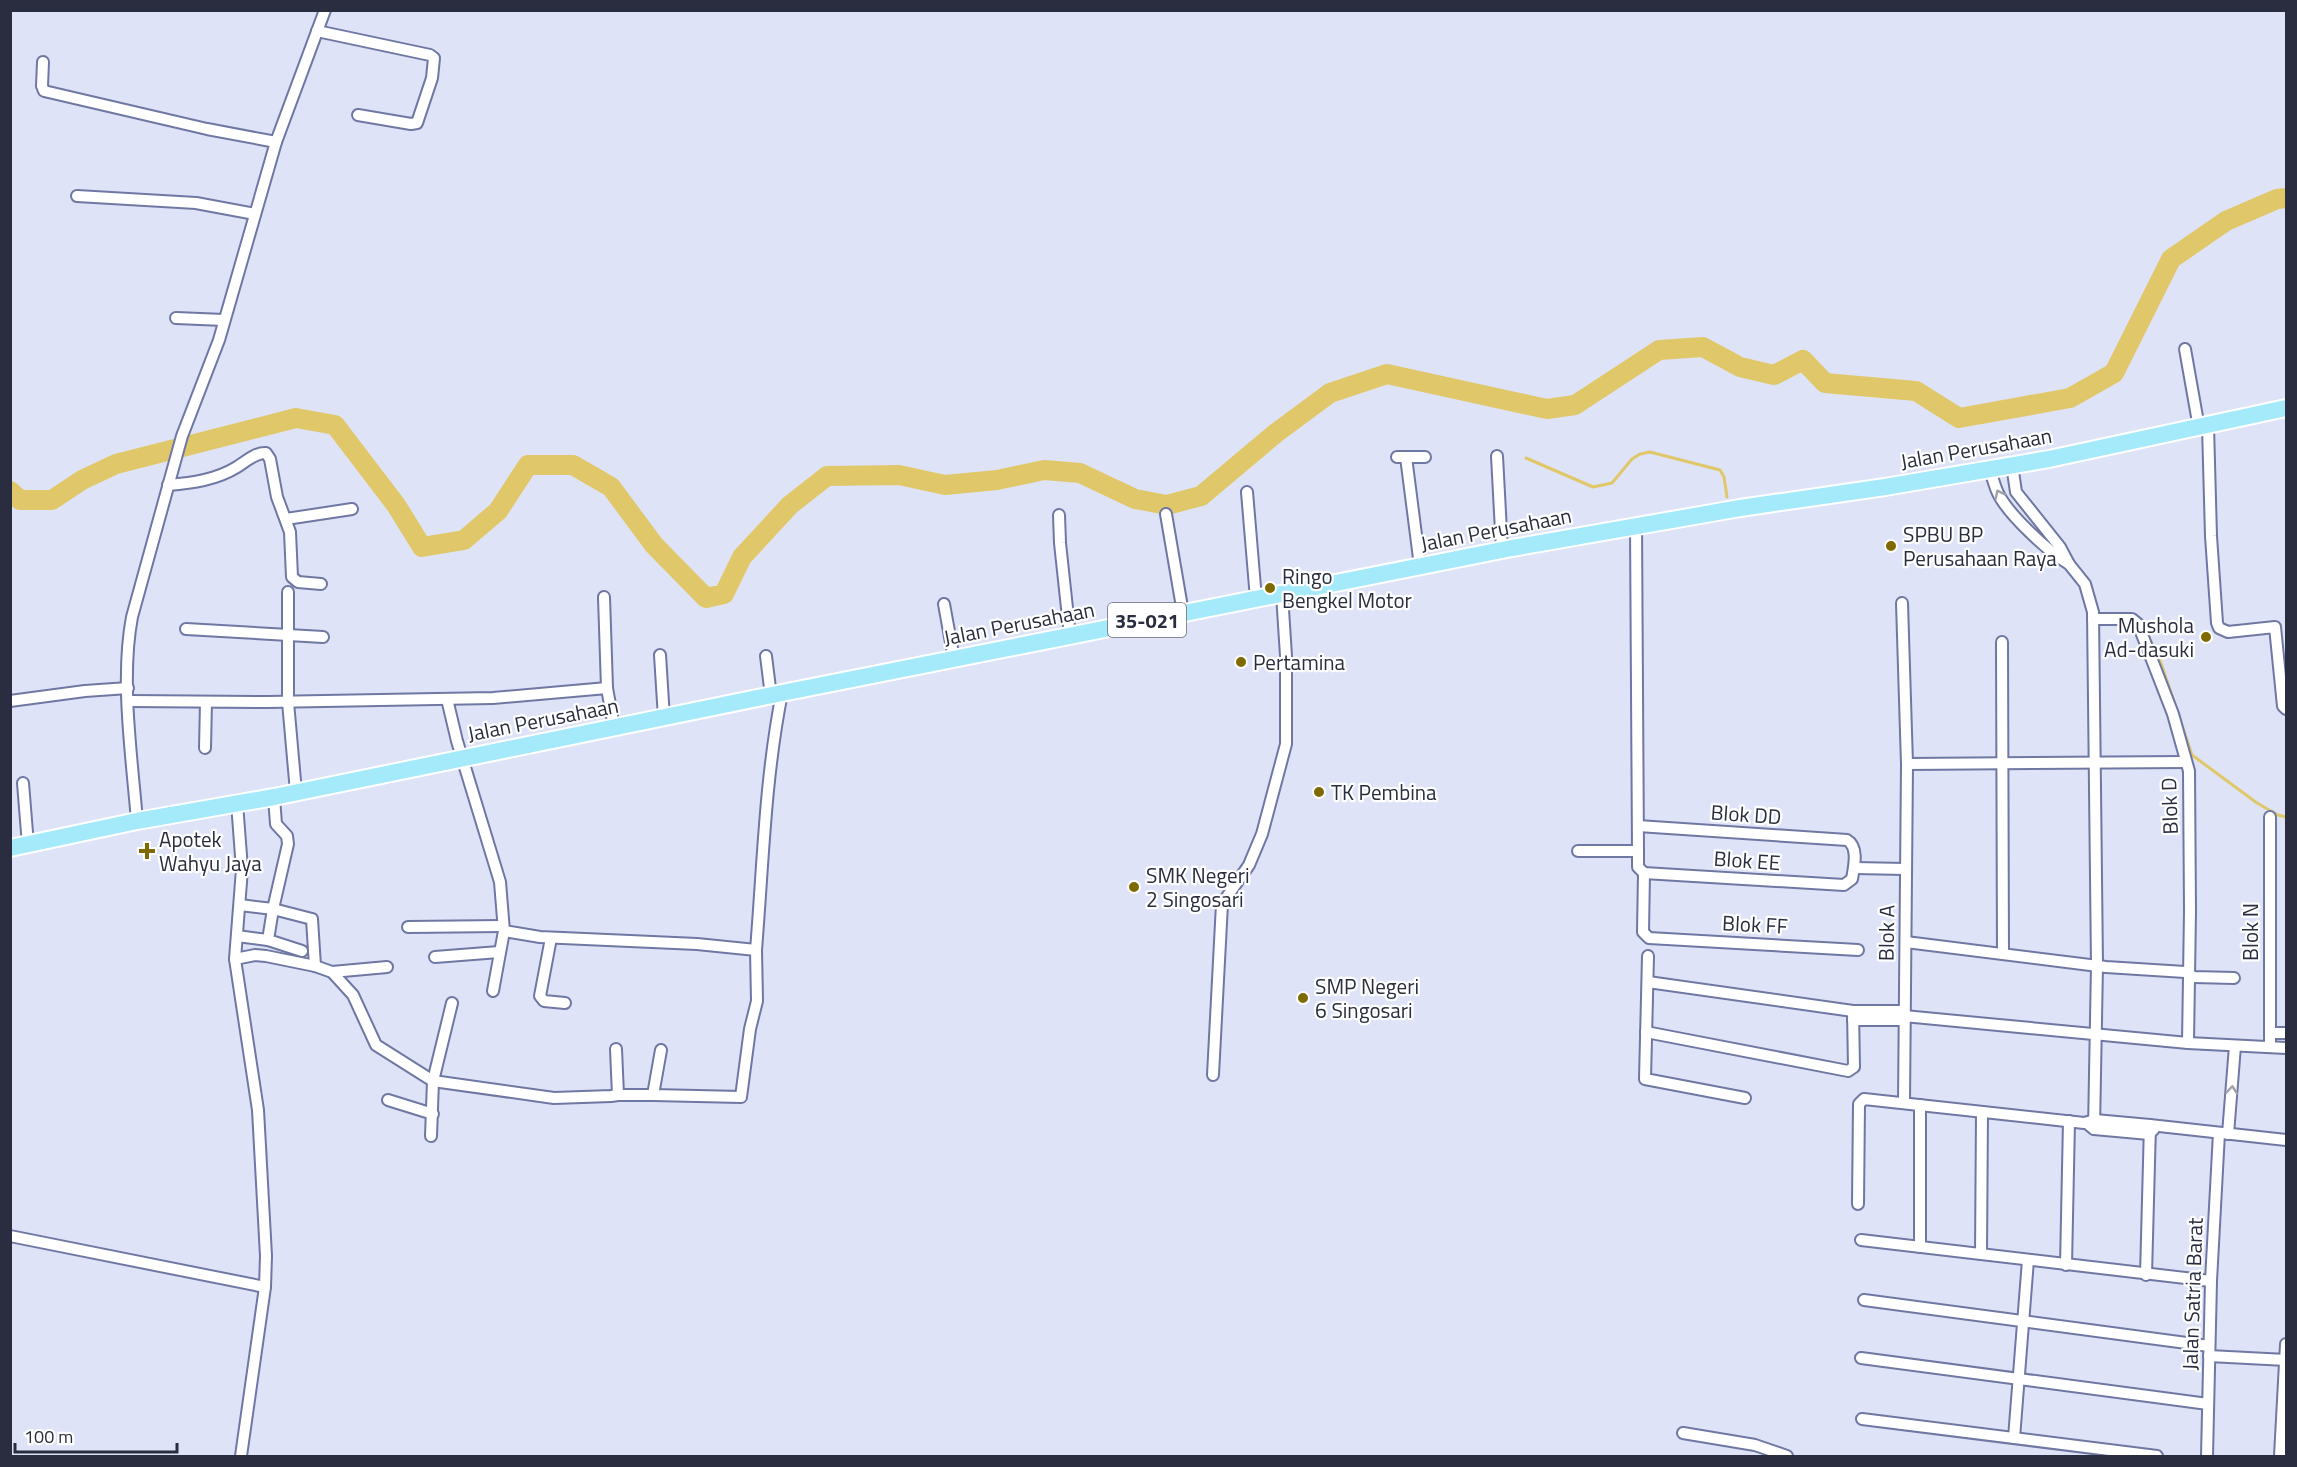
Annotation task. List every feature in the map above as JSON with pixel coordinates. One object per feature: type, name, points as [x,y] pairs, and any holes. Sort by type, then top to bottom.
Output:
[{"type":"main road","name":"Jalan Perusahaan","points":[[10,848],[1502,550],[1990,469],[2204,427],[2286,408]]},
{"type":"street","points":[[137,821],[128,688],[128,648],[132,617],[182,435],[216,351],[276,142],[325,10]]},
{"type":"street","points":[[317,30],[430,55],[434,58],[432,78],[416,123],[358,115]]},
{"type":"street","points":[[43,62],[42,86],[44,91],[207,129],[276,142]]},
{"type":"street","points":[[77,195],[196,203],[255,214]]},
{"type":"street","points":[[176,318],[224,320]]},
{"type":"street","points":[[2185,349],[2204,427],[2217,623],[2219,628],[2228,632],[2281,626],[2283,706],[2286,709]]},
{"type":"street","points":[[168,485],[213,478],[264,452],[269,456],[278,497],[291,535],[292,578],[298,582],[321,584]]},
{"type":"street","points":[[1497,456],[1502,550]]},
{"type":"street","points":[[1420,566],[1401,457],[1425,458]]},
{"type":"street","points":[[2012,465],[2019,498],[2060,548],[2085,584],[2093,619],[2097,1034],[2091,1124]]},
{"type":"street","points":[[1990,469],[1997,492],[2005,505],[2053,555],[2069,564]]},
{"type":"street","points":[[1246,492],[1256,599]]},
{"type":"street","points":[[285,519],[352,509]]},
{"type":"street","points":[[1166,514],[1183,613]]},
{"type":"street","points":[[1059,515],[1070,636]]},
{"type":"street","points":[[1636,526],[1638,867],[1644,873]]},
{"type":"street","points":[[288,592],[288,702],[296,792]]},
{"type":"street","points":[[1213,1075],[1222,904],[1249,865],[1262,834],[1286,744],[1286,656],[1282,594]]},
{"type":"street","points":[[604,597],[607,688],[614,727]]},
{"type":"street","name":"Blok A","points":[[1902,603],[1907,764],[1904,1102]]},
{"type":"street","points":[[944,604],[954,660]]},
{"type":"street","name":"Blok D","points":[[2093,619],[2132,619],[2138,624],[2173,714],[2189,771],[2188,1043]]},
{"type":"street","points":[[186,629],[323,637]]},
{"type":"street","points":[[2002,642],[2003,954]]},
{"type":"street","points":[[660,655],[664,718]]},
{"type":"street","points":[[332,972],[353,995],[376,1045],[433,1081],[554,1098],[618,1095],[741,1097],[750,1029],[757,1001],[756,950],[764,826],[774,731],[776,695],[766,656]]},
{"type":"street","points":[[10,701],[128,688]]},
{"type":"street","points":[[129,701],[288,702],[447,699],[530,696],[607,688]]},
{"type":"street","points":[[447,699],[462,758],[500,882],[504,928],[493,991]]},
{"type":"street","points":[[205,748],[206,702]]},
{"type":"street","points":[[1907,764],[2186,762]]},
{"type":"street","points":[[23,783],[28,845]]},
{"type":"street","points":[[268,940],[288,844],[286,837],[276,824],[274,797]]},
{"type":"street","points":[[237,803],[242,869],[235,959],[258,1110],[266,1256],[265,1287],[241,1456]]},
{"type":"street","name":"Blok N","points":[[2270,817],[2270,1047]]},
{"type":"street","name":"Blok DD","points":[[1638,826],[1847,840],[1852,843],[1854,868]]},
{"type":"street","points":[[1578,851],[1638,851]]},
{"type":"street","points":[[1854,868],[1906,869]]},
{"type":"street","name":"Blok EE","points":[[1644,873],[1840,885],[1848,884],[1852,879],[1854,868]]},
{"type":"street","name":"Blok FF","points":[[1644,873],[1643,932],[1649,938],[1858,950]]},
{"type":"street","points":[[240,905],[273,909],[312,919],[315,966]]},
{"type":"street","points":[[408,927],[504,928],[526,936],[697,944],[756,950]]},
{"type":"street","points":[[237,936],[268,940],[302,951]]},
{"type":"street","points":[[551,938],[540,996],[544,1001],[565,1003]]},
{"type":"street","points":[[1906,942],[2097,965],[2185,972],[2194,978],[2234,978]]},
{"type":"street","points":[[435,957],[500,952]]},
{"type":"street","points":[[235,959],[260,955],[315,966],[332,972],[387,967]]},
{"type":"street","points":[[1648,956],[1644,1076],[1646,1080],[1745,1098]]},
{"type":"street","points":[[1648,982],[1853,1015],[1904,1016],[2188,1043],[2286,1048]]},
{"type":"street","points":[[431,1136],[433,1081],[452,1003]]},
{"type":"street","points":[[1646,1032],[1848,1071],[1854,1067],[1853,1015]]},
{"type":"street","points":[[2270,1033],[2286,1033]]},
{"type":"street","name":"Jalan Satria Barat","points":[[2207,1456],[2211,1281],[2224,1134],[2235,1046]]},
{"type":"street","points":[[616,1049],[618,1095]]},
{"type":"street","points":[[653,1095],[660,1050]]},
{"type":"street","points":[[1858,1204],[1860,1102],[1866,1098],[2091,1124],[2286,1140]]},
{"type":"street","points":[[388,1100],[433,1114]]},
{"type":"street","points":[[1920,1105],[1920,1247]]},
{"type":"street","points":[[1981,1254],[1982,1112]]},
{"type":"street","points":[[2066,1265],[2069,1121]]},
{"type":"street","points":[[2146,1275],[2152,1128]]},
{"type":"street","points":[[10,1236],[265,1287]]},
{"type":"street","points":[[1861,1240],[2211,1281]]},
{"type":"street","points":[[2014,1438],[2028,1260]]},
{"type":"street","points":[[1864,1300],[2023,1321],[2209,1351],[2286,1360]]},
{"type":"street","points":[[2280,1456],[2286,1344]]},
{"type":"street","points":[[1861,1358],[2208,1404]]},
{"type":"street","points":[[1862,1419],[2157,1456]]},
{"type":"street","points":[[1683,1433],[1755,1445],[1787,1456]]},
{"type":"waterway","points":[[10,491],[20,500],[52,500],[82,480],[116,464],[296,418],[335,425],[396,505],[422,547],[464,540],[498,511],[528,465],[573,465],[611,487],[654,545],[706,598],[724,594],[742,557],[790,505],[827,476],[899,475],[945,485],[997,480],[1044,470],[1080,473],[1135,499],[1167,505],[1201,496],[1276,433],[1330,393],[1387,374],[1547,409],[1575,405],[1659,350],[1703,347],[1740,367],[1774,375],[1803,360],[1825,383],[1916,391],[1959,418],[2070,398],[2114,373],[2171,259],[2226,221],[2277,199],[2286,198]]},
{"type":"waterway","points":[[1526,458],[1593,487],[1612,483],[1632,459],[1650,452],[1720,470],[1724,477],[1727,497]]},
{"type":"waterway","points":[[2146,631],[2161,663],[2192,755],[2257,803],[2286,817]]},
{"type":"place","name":"SPBU BP Perusahaan Raya","points":[[1891,546]]},
{"type":"place","name":"Ringo Bengkel Motor","points":[[1270,588]]},
{"type":"place","name":"Mushola Ad-dasuki","points":[[2206,637]]},
{"type":"place","name":"Pertamina","points":[[1241,662]]},
{"type":"place","name":"TK Pembina","points":[[1319,792]]},
{"type":"place","name":"Apotek Wahyu Jaya","points":[[147,851]]},
{"type":"place","name":"SMK Negeri 2 Singosari","points":[[1134,887]]},
{"type":"place","name":"SMP Negeri 6 Singosari","points":[[1303,998]]}]
